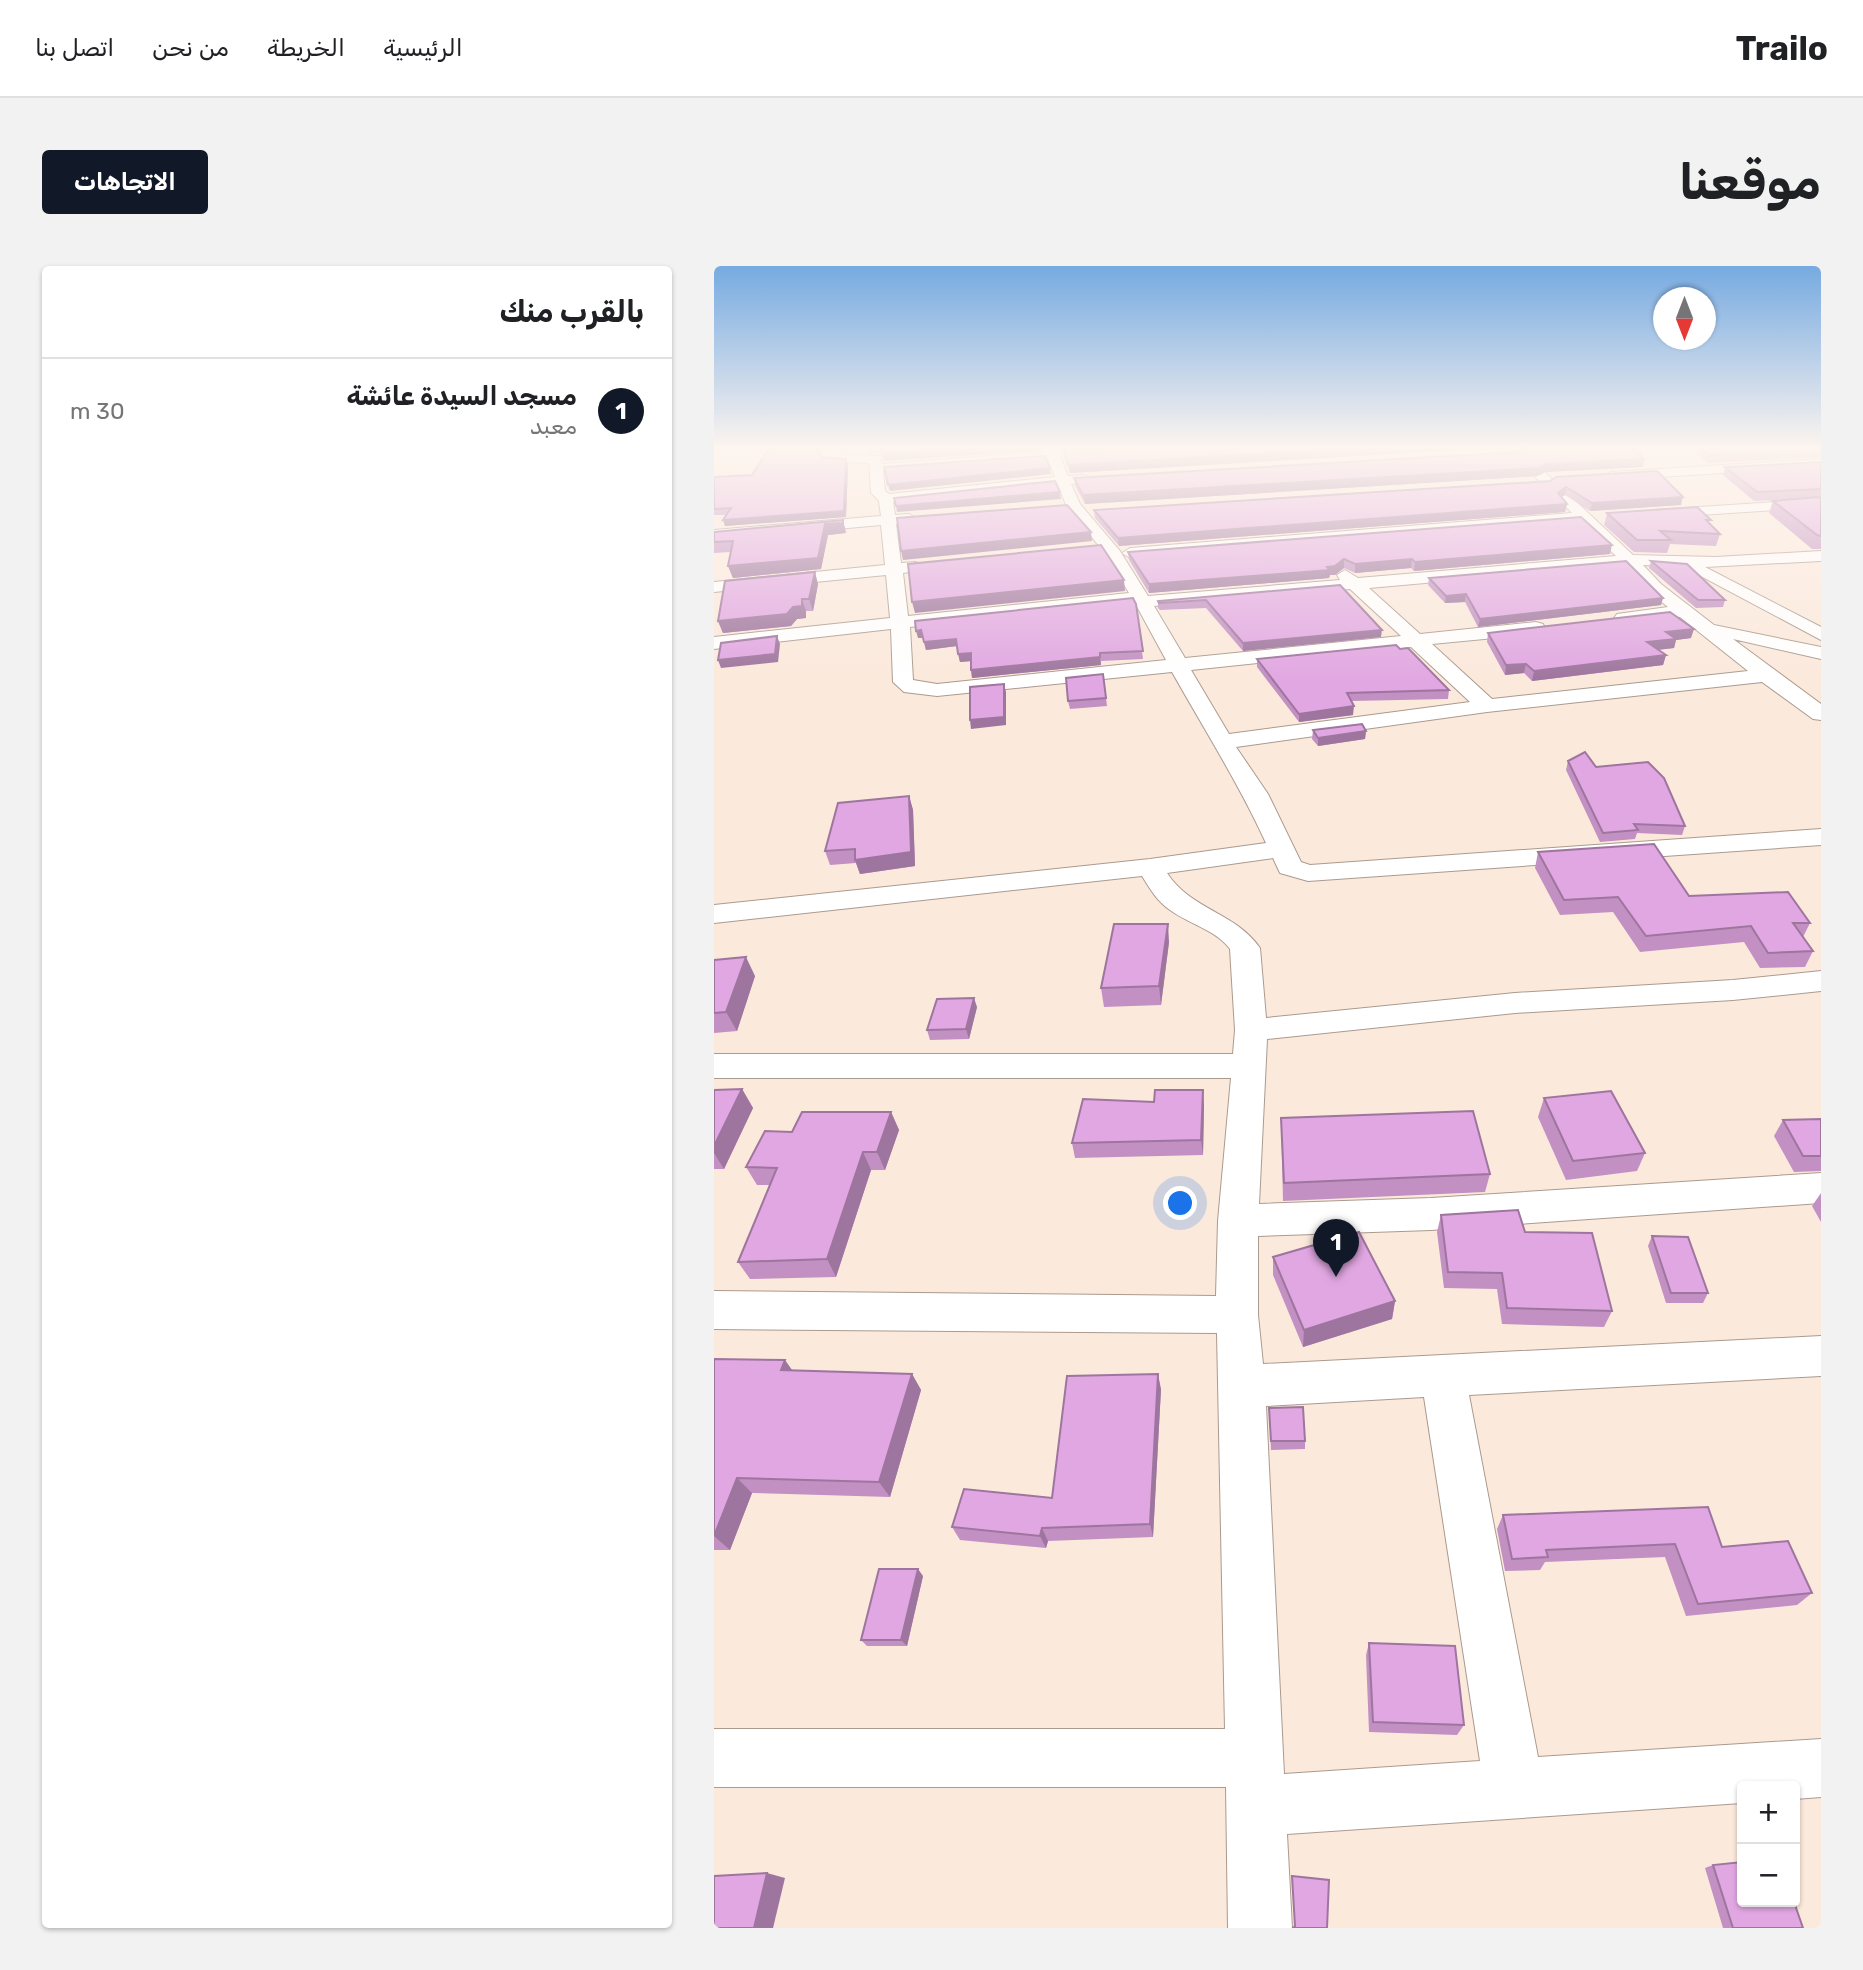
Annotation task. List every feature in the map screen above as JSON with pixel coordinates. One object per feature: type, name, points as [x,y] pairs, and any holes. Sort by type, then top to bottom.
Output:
[{"type":"street","points":[[714,535],[834,525]]},
{"type":"street","points":[[888,525],[900,622],[903,682],[920,689],[937,690],[1419,642],[1549,626]]},
{"type":"street","points":[[1089,525],[1111,551],[1222,742],[1256,794],[1290,867],[1308,873],[1821,837]]},
{"type":"street","points":[[1082,550],[1111,551],[1488,525]]},
{"type":"street","points":[[1592,525],[1682,611],[1708,628],[1766,676],[1821,714]]},
{"type":"street","points":[[1304,537],[1487,706]]},
{"type":"street","points":[[714,643],[900,622],[1141,600],[1629,560],[1744,561],[1821,556]]},
{"type":"street","points":[[1683,562],[1821,634]]},
{"type":"street","points":[[714,587],[931,565]]},
{"type":"street","points":[[1602,620],[1682,611]]},
{"type":"street","points":[[1708,628],[1821,653]]},
{"type":"street","points":[[1222,742],[1487,706],[1766,676]]},
{"type":"street","points":[[714,914],[1150,867],[1281,849]]},
{"type":"street","points":[[1150,867],[1166,892],[1180,904],[1234,934],[1245,948],[1249,1048],[1238,1221],[1237,1315],[1260,1928]]},
{"type":"street","points":[[714,1066],[1249,1048],[1395,1017],[1515,1003],[1733,990],[1821,981]]},
{"type":"street","points":[[1238,1221],[1445,1214],[1821,1188]]},
{"type":"street","points":[[714,1310],[1237,1315]]},
{"type":"street","points":[[1241,1386],[1821,1356]]},
{"type":"street","points":[[1443,1376],[1514,1790]]},
{"type":"street","points":[[714,1758],[1255,1782],[1514,1790],[1821,1768]]},
{"type":"building","points":[[825,525],[818,558],[728,566],[733,541],[714,542],[714,532]]},
{"type":"building","points":[[898,525],[1084,525],[1091,532],[901,551]]},
{"type":"building","points":[[1106,525],[1295,525],[1118,538]]},
{"type":"building","points":[[1483,525],[1589,525],[1612,545],[1415,562],[1412,559],[1355,564],[1344,559],[1335,566],[1327,567],[1330,570],[1149,584],[1128,552]]},
{"type":"building","points":[[1620,525],[1711,525],[1720,534],[1660,531],[1671,540],[1637,540]]},
{"type":"building","points":[[1803,525],[1821,525],[1821,536]]},
{"type":"building","points":[[1101,545],[1124,580],[912,602],[908,564]]},
{"type":"building","points":[[1626,561],[1663,598],[1480,619],[1466,594],[1446,596],[1429,578]]},
{"type":"building","points":[[1651,561],[1687,564],[1725,600],[1698,600]]},
{"type":"building","points":[[815,572],[809,599],[802,599],[802,606],[793,607],[787,614],[718,621],[725,581]]},
{"type":"building","points":[[1340,585],[1382,630],[1243,643],[1206,600],[1158,601]]},
{"type":"building","points":[[1133,598],[1143,651],[1100,653],[1100,657],[971,670],[971,653],[958,654],[956,639],[924,642],[921,630],[916,631],[915,621]]},
{"type":"building","points":[[1670,612],[1694,629],[1666,632],[1676,639],[1647,642],[1666,655],[1534,671],[1526,664],[1506,665],[1488,633]]},
{"type":"building","points":[[777,636],[775,654],[718,660],[721,643]]},
{"type":"building","points":[[1396,645],[1400,649],[1408,648],[1449,690],[1347,693],[1354,706],[1299,714],[1257,659]]},
{"type":"building","points":[[1103,674],[1106,698],[1068,701],[1066,678]]},
{"type":"building","points":[[1004,684],[1004,717],[970,720],[970,687]]},
{"type":"building","points":[[1362,724],[1366,731],[1318,738],[1313,730]]},
{"type":"building","points":[[1585,752],[1596,767],[1648,762],[1664,778],[1685,826],[1634,824],[1638,830],[1603,833],[1568,761]]},
{"type":"building","points":[[909,796],[911,852],[855,860],[855,849],[825,851],[838,803]]},
{"type":"building","points":[[1654,844],[1689,896],[1788,892],[1810,923],[1793,923],[1813,951],[1768,953],[1751,926],[1646,936],[1618,897],[1564,900],[1538,852]]},
{"type":"building","points":[[1114,924],[1168,924],[1159,986],[1101,988]]},
{"type":"building","points":[[746,957],[726,1012],[714,1013],[714,960]]},
{"type":"building","points":[[974,998],[966,1029],[927,1030],[937,999]]},
{"type":"building","points":[[742,1089],[714,1146],[714,1090]]},
{"type":"building","points":[[1155,1090],[1203,1090],[1201,1140],[1072,1143],[1083,1099],[1154,1102]]},
{"type":"building","points":[[1611,1091],[1645,1153],[1573,1161],[1544,1098]]},
{"type":"building","points":[[1473,1111],[1490,1174],[1284,1183],[1281,1118]]},
{"type":"building","points":[[802,1112],[891,1112],[877,1152],[863,1152],[827,1259],[738,1262],[777,1168],[746,1167],[765,1131],[792,1132]]},
{"type":"building","points":[[1821,1119],[1821,1156],[1803,1156],[1783,1120]]},
{"type":"building","points":[[1518,1210],[1525,1232],[1592,1233],[1612,1311],[1507,1308],[1502,1273],[1448,1272],[1441,1215]]},
{"type":"building","points":[[1359,1232],[1395,1301],[1304,1330],[1273,1257]]},
{"type":"building","points":[[1652,1236],[1688,1237],[1708,1293],[1671,1293]]},
{"type":"building","points":[[714,1359],[785,1360],[781,1370],[912,1374],[879,1482],[737,1478],[714,1536]]},
{"type":"building","points":[[1158,1374],[1150,1524],[1042,1528],[1040,1536],[952,1527],[964,1489],[1052,1498],[1067,1376]]},
{"type":"building","points":[[1303,1407],[1305,1441],[1271,1441],[1269,1408]]},
{"type":"building","points":[[1708,1507],[1722,1547],[1788,1541],[1812,1593],[1698,1604],[1675,1544],[1546,1550],[1548,1557],[1512,1559],[1503,1515]]},
{"type":"building","points":[[879,1569],[918,1569],[901,1640],[861,1640]]},
{"type":"building","points":[[1369,1643],[1455,1646],[1464,1725],[1373,1722]]},
{"type":"building","points":[[1737,1863],[1737,1907],[1796,1907],[1803,1928],[1733,1928],[1713,1865]]},
{"type":"building","points":[[767,1873],[754,1928],[714,1928],[714,1876]]},
{"type":"building","points":[[1292,1876],[1329,1880],[1327,1928],[1293,1928]]},
{"type":"place","name":"مسجد السيدة عائشة","points":[[1336,1277]]}]
